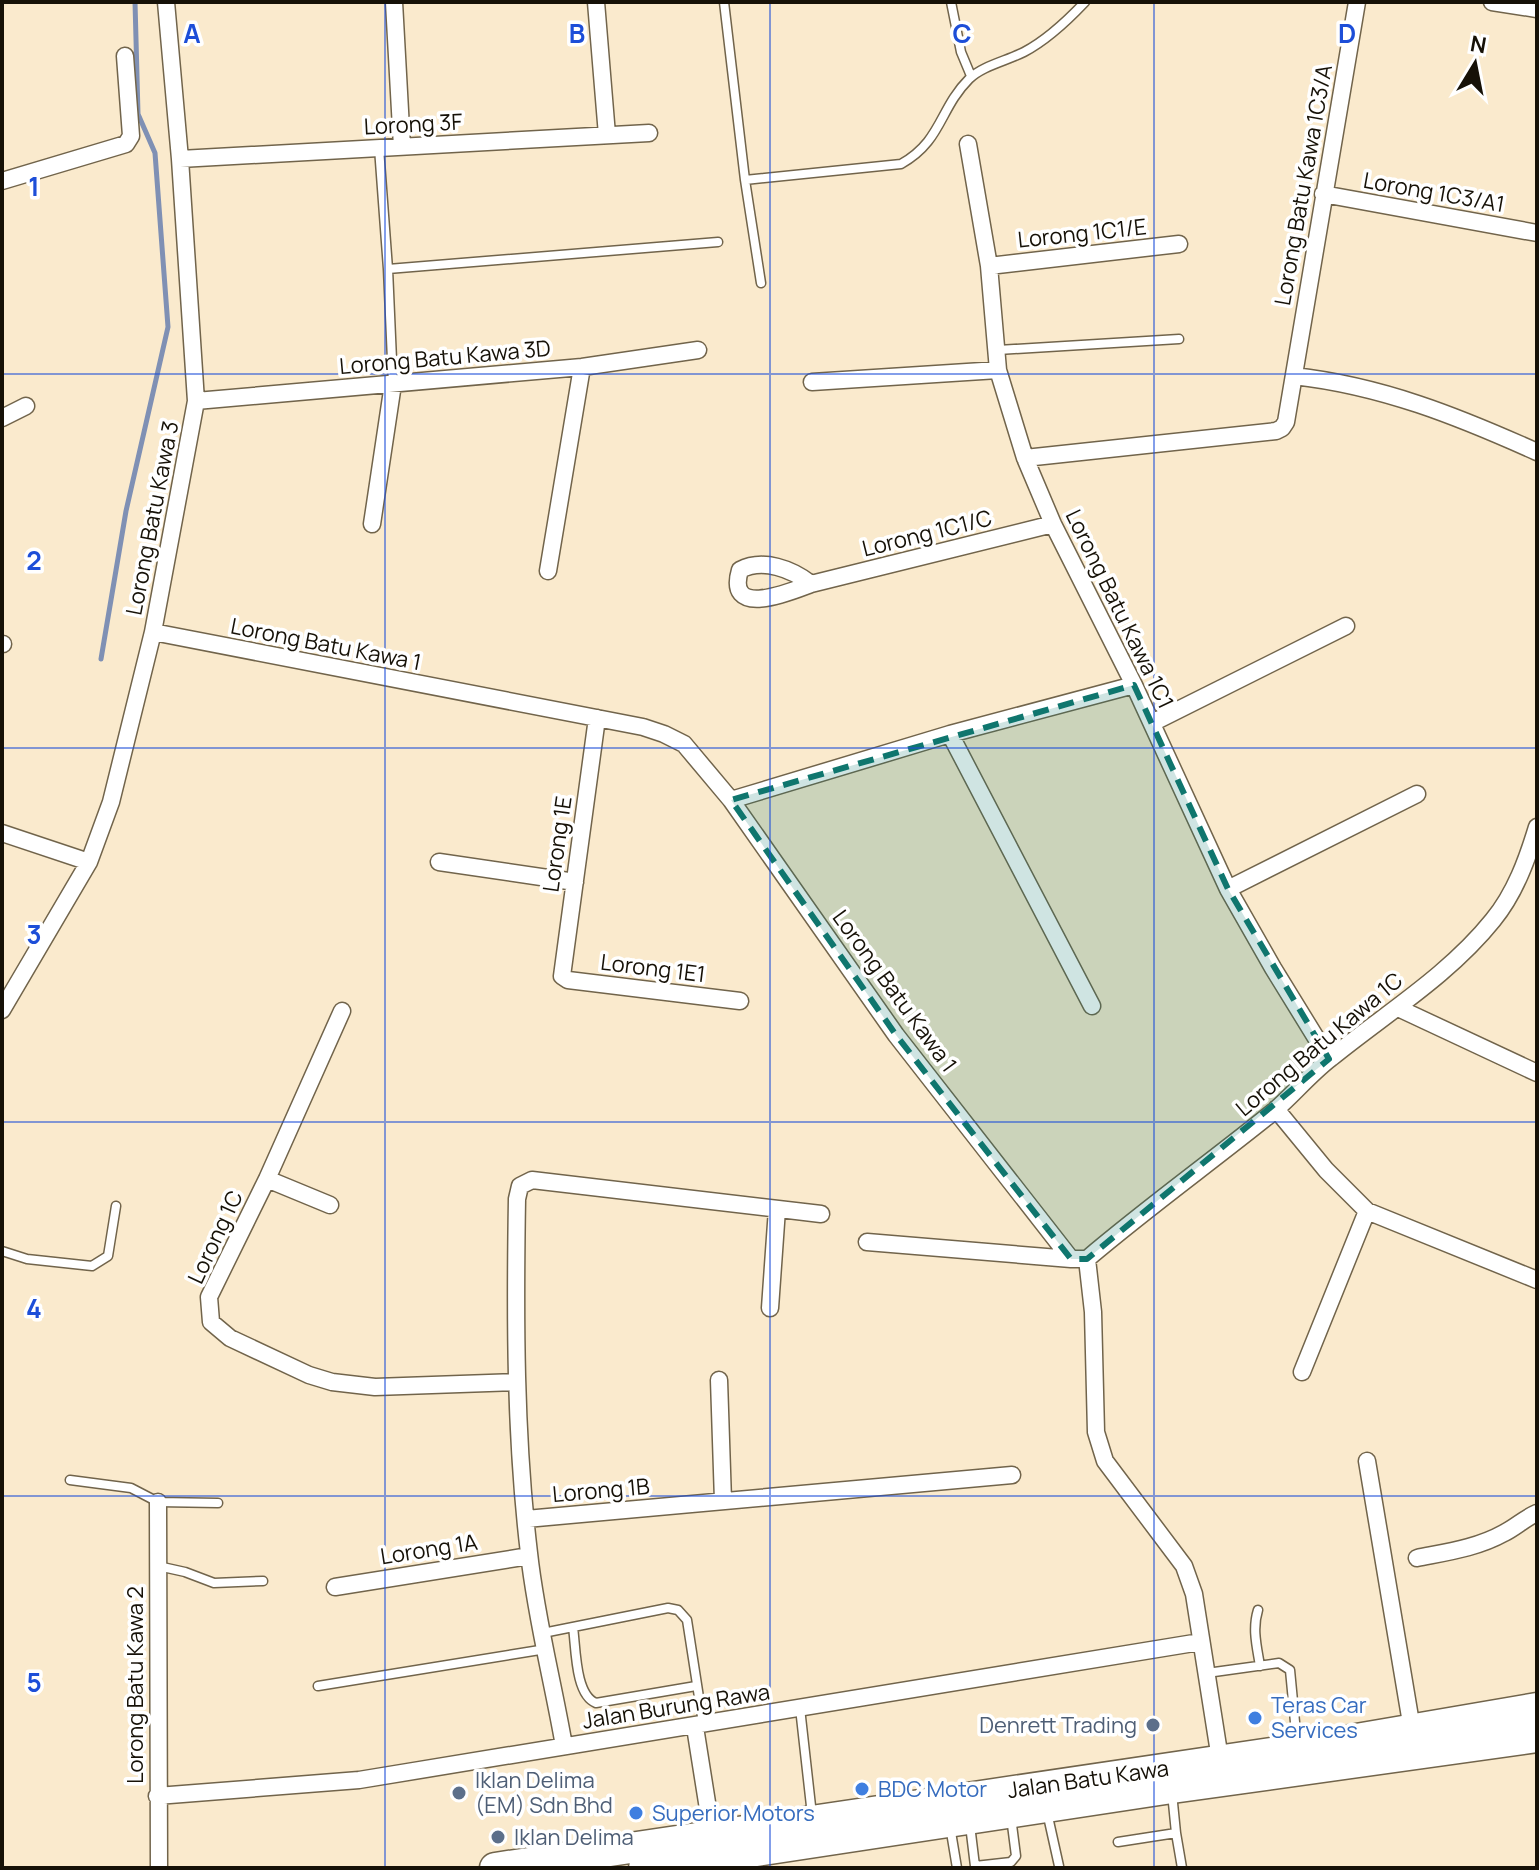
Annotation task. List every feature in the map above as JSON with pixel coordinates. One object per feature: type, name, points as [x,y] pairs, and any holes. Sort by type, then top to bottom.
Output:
[{"type":"highway","name":"Jalan Batu Kawa","points":[[495,1868],[1298,1749],[1537,1708]]},
{"type":"highway","name":"Jalan Batu Kawa","points":[[644,1868],[753,1860],[959,1820],[1537,1737]]},
{"type":"street","name":"Lorong Batu Kawa 3","points":[[2,1010],[89,862],[111,802],[153,632],[196,401],[166,2]]},
{"type":"street","points":[[394,2],[402,147]]},
{"type":"street","points":[[596,2],[607,135]]},
{"type":"street","name":"Lorong Batu Kawa 1C3/A","points":[[1025,458],[1276,431],[1286,422],[1357,2]]},
{"type":"street","points":[[1492,2],[1537,9]]},
{"type":"street","points":[[2,181],[126,144],[131,136],[125,56]]},
{"type":"street","name":"Lorong 3F","points":[[180,159],[649,133]]},
{"type":"street","name":"Lorong Batu Kawa 1C1","points":[[968,144],[989,266],[998,370],[1025,458],[1053,524],[1134,685],[1228,889],[1329,1059]]},
{"type":"street","name":"Lorong 1C3/A1","points":[[1323,194],[1537,233]]},
{"type":"street","name":"Lorong 1C1/E","points":[[989,266],[1179,244]]},
{"type":"street","name":"Lorong Batu Kawa 3D","points":[[196,401],[582,367],[698,350]]},
{"type":"street","points":[[548,571],[582,367]]},
{"type":"street","points":[[812,382],[998,370]]},
{"type":"street","points":[[1294,376],[1422,403],[1537,452]]},
{"type":"street","points":[[372,524],[393,384]]},
{"type":"street","points":[[2,418],[26,406]]},
{"type":"street","name":"Lorong 1C1/C","points":[[811,584],[1053,524]]},
{"type":"street","points":[[1152,723],[1346,626]]},
{"type":"street","name":"Lorong Batu Kawa 1","points":[[153,632],[643,727],[684,744],[731,800],[896,1035],[1079,1259]]},
{"type":"street","points":[[731,800],[950,734],[1134,685]]},
{"type":"street","name":"Lorong 1E","points":[[562,976],[597,718]]},
{"type":"street","points":[[950,734],[1092,1006]]},
{"type":"street","points":[[1228,889],[1417,794]]},
{"type":"street","name":"Lorong Batu Kawa 1C","points":[[1079,1259],[1276,1109],[1329,1059],[1398,1008],[1473,942],[1493,920],[1525,866],[1537,827]]},
{"type":"street","points":[[2,833],[89,862]]},
{"type":"street","points":[[439,862],[575,882]]},
{"type":"street","name":"Lorong 1E1","points":[[562,976],[568,980],[740,1001]]},
{"type":"street","points":[[1398,1008],[1537,1073]]},
{"type":"street","name":"Lorong 1C","points":[[342,1011],[267,1179],[209,1297],[211,1322],[230,1338],[309,1375],[332,1382],[375,1387],[517,1382]]},
{"type":"street","points":[[1276,1109],[1326,1170],[1367,1211],[1537,1280]]},
{"type":"street","points":[[267,1179],[330,1205]]},
{"type":"street","name":"Lorong 1B","points":[[777,1209],[532,1180],[520,1186],[516,1214],[517,1382],[526,1519],[1012,1475]]},
{"type":"street","points":[[770,1308],[777,1209],[821,1214]]},
{"type":"street","points":[[1302,1372],[1367,1211]]},
{"type":"street","points":[[867,1242],[1079,1259],[1093,1312],[1096,1432],[1105,1461],[1184,1566],[1194,1594],[1220,1759]]},
{"type":"street","points":[[719,1380],[723,1501]]},
{"type":"street","points":[[1367,1461],[1412,1729]]},
{"type":"street","name":"Lorong Batu Kawa 2","points":[[158,1502],[159,1868]]},
{"type":"street","points":[[1417,1558],[1467,1548],[1506,1532],[1522,1519],[1537,1513]]},
{"type":"street","points":[[526,1519],[529,1556],[564,1746]]},
{"type":"street","name":"Lorong 1A","points":[[335,1587],[529,1556]]},
{"type":"street","name":"Jalan Burung Rawa","points":[[157,1796],[359,1780],[1200,1642]]},
{"type":"street","points":[[699,1726],[712,1834]]},
{"type":"lane","points":[[724,2],[745,180],[761,283]]},
{"type":"lane","points":[[951,2],[961,52],[971,76]]},
{"type":"lane","points":[[745,180],[901,164],[919,154],[936,134],[957,93],[971,76],[1024,52],[1048,37],[1085,2]]},
{"type":"lane","points":[[379,148],[393,384]]},
{"type":"lane","points":[[388,269],[718,242]]},
{"type":"lane","points":[[998,350],[1179,339]]},
{"type":"lane","points":[[2,1251],[27,1259],[92,1266],[108,1256],[116,1206]]},
{"type":"lane","points":[[70,1480],[131,1488],[158,1502],[218,1503]]},
{"type":"lane","points":[[157,1566],[214,1583],[263,1581]]},
{"type":"lane","points":[[318,1686],[545,1641],[573,1627],[668,1608],[678,1610],[687,1620],[699,1726]]},
{"type":"lane","points":[[1258,1610],[1254,1634],[1260,1666]]},
{"type":"lane","points":[[573,1627],[582,1690],[588,1700],[596,1703],[696,1686]]},
{"type":"lane","points":[[1207,1673],[1279,1663],[1290,1670],[1298,1749]]},
{"type":"lane","points":[[800,1708],[813,1819]]},
{"type":"lane","points":[[1172,1788],[1182,1868]]},
{"type":"lane","points":[[1046,1807],[1059,1866]]},
{"type":"lane","points":[[959,1820],[973,1863],[979,1868],[1015,1860],[1010,1812]]},
{"type":"lane","points":[[957,1868],[959,1820]]},
{"type":"lane","points":[[1118,1842],[1176,1833]]},
{"type":"highlighted area","points":[[1134,685],[1228,889],[1329,1059],[1087,1259],[1071,1259],[896,1035],[731,800]]},
{"type":"waterway","points":[[101,659],[126,511],[168,327],[155,153],[138,114],[135,2]]},
{"type":"place","name":"Teras Car Services","points":[[1255,1718]]},
{"type":"place","name":"Denrett Trading","points":[[1153,1725]]},
{"type":"place","name":"BDC Motor","points":[[862,1789]]},
{"type":"place","name":"Iklan Delima (EM) Sdn Bhd","points":[[459,1793]]},
{"type":"place","name":"Superior Motors","points":[[636,1813]]},
{"type":"place","name":"Iklan Delima","points":[[498,1837]]}]
